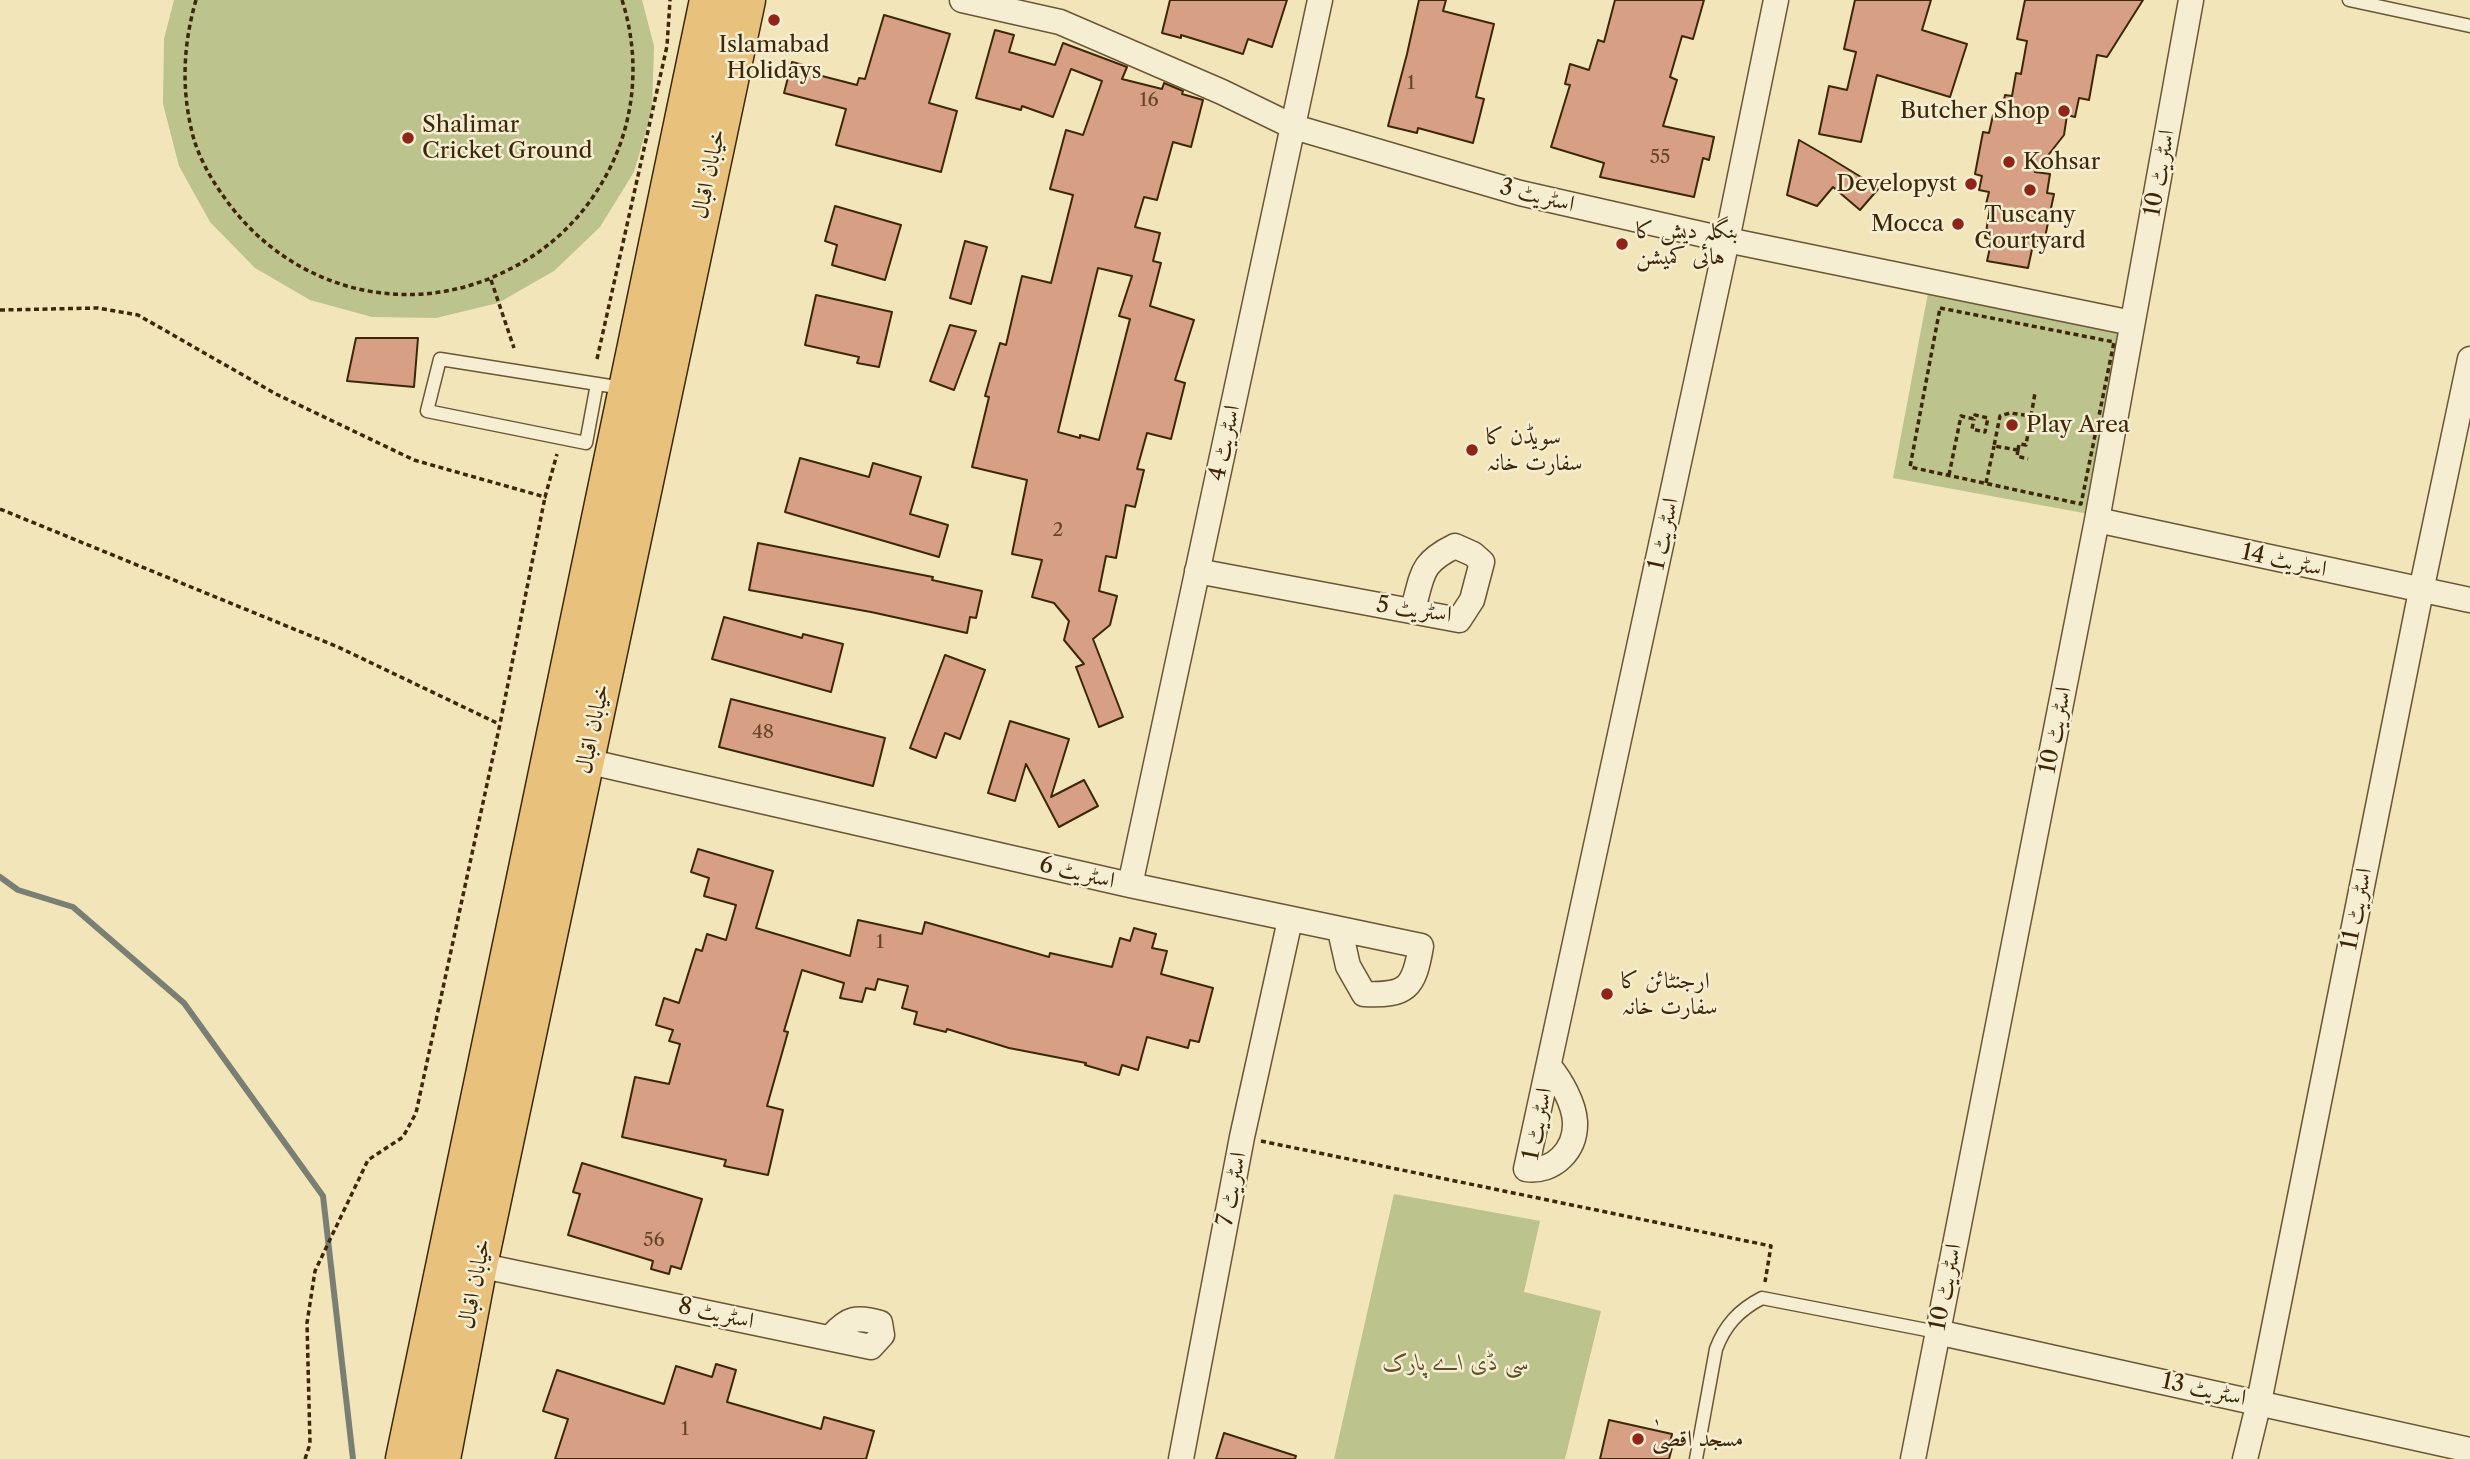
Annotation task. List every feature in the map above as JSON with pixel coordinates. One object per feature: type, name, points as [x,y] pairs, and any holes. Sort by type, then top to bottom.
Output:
[{"type":"main road","name":"خیابان اقبال","points":[[405,1459],[624,373],[709,0]]},
{"type":"main road","name":"خیابان اقبال","points":[[441,1459],[478,1265],[586,761],[624,373],[746,0]]},
{"type":"street","name":"اسٹریٹ 3","points":[[962,0],[1060,22],[1197,81],[1294,128],[1520,193],[1727,240],[2132,323]]},
{"type":"street","name":"اسٹریٹ 4","points":[[1130,886],[1320,0]]},
{"type":"street","name":"اسٹریٹ 1","points":[[1549,1066],[1776,0]]},
{"type":"street","name":"اسٹریٹ 10","points":[[1913,1459],[2097,520],[2192,0]]},
{"type":"street","name":"اسٹریٹ 11","points":[[2245,1459],[2259,1402],[2470,359]]},
{"type":"street","name":"اسٹریٹ 14","points":[[2097,520],[2470,600]]},
{"type":"street","name":"اسٹریٹ 5","points":[[1198,571],[1459,620],[1472,600],[1482,562],[1473,554],[1455,546],[1436,555],[1424,567],[1413,609]]},
{"type":"street","name":"اسٹریٹ 6","points":[[586,761],[1130,886],[1421,946],[1418,966],[1408,987],[1389,995],[1364,994],[1348,966],[1341,936]]},
{"type":"street","name":"اسٹریٹ 7","points":[[1181,1459],[1242,1137],[1290,920]]},
{"type":"street","name":"اسٹریٹ 8","points":[[478,1265],[871,1347],[882,1335],[880,1323],[865,1318],[845,1322],[832,1336]]},
{"type":"street","name":"اسٹریٹ 13","points":[[1937,1332],[2470,1450]]},
{"type":"lane","points":[[2349,0],[2470,26]]},
{"type":"lane","points":[[440,359],[624,373],[586,443],[562,438],[428,411],[440,359]]},
{"type":"lane","points":[[1696,1459],[1716,1349],[1722,1332],[1745,1307],[1762,1298],[1937,1332]]},
{"type":"path","points":[[196,0],[185,46],[185,93],[194,138],[212,180],[238,218],[272,249],[311,273],[354,289],[400,295],[446,292],[490,280],[531,258],[567,229],[597,194],[617,154],[630,111],[634,66],[629,21],[622,0]]},
{"type":"path","points":[[624,373],[667,46],[670,0]]},
{"type":"path","points":[[490,280],[514,348]]},
{"type":"path","points":[[0,310],[98,308],[138,315],[276,394],[414,460],[545,497]]},
{"type":"path","points":[[1940,308],[2115,342],[2081,504],[1949,475],[1910,467],[1940,308]]},
{"type":"path","points":[[2028,458],[2017,456],[2019,444],[2026,446],[2035,393]]},
{"type":"path","points":[[1986,483],[2000,416],[2005,413],[2031,416]]},
{"type":"path","points":[[1975,415],[1988,418],[1985,432],[1972,429],[1975,419],[1975,415]]},
{"type":"path","points":[[1949,475],[1961,416],[1975,419]]},
{"type":"path","points":[[1986,426],[1998,429]]},
{"type":"path","points":[[305,1459],[310,1444],[307,1323],[315,1271],[368,1160],[403,1137],[416,1113],[500,724],[545,497],[562,438]]},
{"type":"path","points":[[1994,446],[2018,450]]},
{"type":"path","points":[[0,509],[338,647],[500,724]]},
{"type":"path","points":[[1242,1137],[1771,1246],[1762,1298]]},
{"type":"green space","name":"Shalimar Cricket Ground","points":[[174,0],[642,0],[654,46],[652,110],[634,172],[600,227],[554,271],[498,303],[436,318],[372,317],[310,300],[255,268],[210,222],[179,166],[163,104],[164,39]]},
{"type":"green space","points":[[1928,293],[2124,328],[2089,514],[1893,478]]},
{"type":"green space","name":"سی ڈی اے پارک","points":[[1394,1194],[1540,1221],[1524,1292],[1601,1311],[1565,1459],[1334,1459]]},
{"type":"building","points":[[1170,0],[1287,0],[1272,47],[1248,39],[1243,54],[1181,35],[1181,38],[1162,33]]},
{"type":"building","points":[[1419,0],[1446,0],[1443,11],[1494,24],[1476,97],[1484,99],[1473,143],[1418,128],[1417,133],[1388,126]]},
{"type":"building","points":[[1615,0],[1704,0],[1693,39],[1682,36],[1670,77],[1677,80],[1663,126],[1714,137],[1709,160],[1703,158],[1694,197],[1600,177],[1604,163],[1551,147],[1570,85],[1565,84],[1570,64],[1589,70],[1598,40],[1604,42]]},
{"type":"building","points":[[1855,0],[1931,0],[1922,30],[1967,44],[1950,97],[1877,75],[1861,142],[1819,134],[1829,86],[1847,90],[1856,52],[1844,49]]},
{"type":"building","name":"Kohsar","points":[[2025,0],[2143,0],[2107,57],[2097,55],[2089,100],[2079,98],[2075,117],[2067,115],[2064,135],[2035,172],[2050,174],[2047,193],[2054,194],[2044,242],[2034,240],[2028,268],[1987,261],[1992,239],[1985,238],[1990,208],[1985,208],[1989,192],[1979,190],[1982,176],[1975,174],[1983,132],[1989,133],[1993,115],[2001,116],[2005,95],[2012,96],[2016,73],[2021,74],[2027,41],[2017,39]]},
{"type":"building","points":[[884,15],[950,34],[929,103],[957,111],[941,172],[836,145],[846,109],[784,93],[792,62],[819,69],[818,75],[857,85],[859,78],[865,79]]},
{"type":"building","points":[[995,30],[1014,35],[1009,52],[1055,65],[1063,43],[1127,67],[1122,79],[1162,89],[1164,83],[1183,91],[1182,94],[1203,100],[1191,147],[1173,142],[1157,200],[1144,197],[1135,227],[1160,233],[1153,261],[1161,263],[1150,306],[1194,320],[1175,380],[1185,383],[1171,439],[1147,433],[1137,469],[1144,470],[1135,507],[1126,505],[1116,558],[1106,556],[1099,591],[1117,596],[1110,625],[1093,639],[1123,717],[1099,727],[1076,667],[1084,664],[1064,640],[1069,621],[1054,603],[1032,597],[1042,560],[1012,554],[1027,480],[972,467],[989,397],[985,396],[1000,343],[1006,345],[1022,276],[1051,283],[1073,195],[1050,189],[1066,130],[1083,135],[1102,81],[1071,69],[1053,117],[1022,106],[1021,110],[976,98]],"holes":[[[1098,268],[1132,276],[1119,316],[1130,319],[1099,440],[1058,432]]]},
{"type":"building","points":[[1799,140],[1879,188],[1860,210],[1833,187],[1817,206],[1787,195]]},
{"type":"building","points":[[835,206],[901,225],[885,280],[832,265],[837,245],[825,241]]},
{"type":"building","points":[[965,241],[987,247],[971,304],[950,298]]},
{"type":"building","points":[[816,295],[892,312],[879,367],[857,363],[859,357],[805,345]]},
{"type":"building","points":[[950,325],[976,331],[954,390],[930,381]]},
{"type":"building","points":[[356,338],[418,338],[414,387],[347,381]]},
{"type":"building","points":[[800,458],[869,477],[873,463],[921,477],[910,514],[948,525],[939,557],[785,512]]},
{"type":"building","points":[[758,543],[933,577],[932,580],[982,591],[976,618],[970,617],[967,633],[749,590]]},
{"type":"building","points":[[724,617],[802,638],[803,634],[843,644],[831,692],[712,659]]},
{"type":"building","points":[[945,655],[985,670],[960,739],[945,733],[936,758],[910,748]]},
{"type":"building","points":[[731,699],[885,738],[873,786],[719,747]]},
{"type":"building","points":[[1010,721],[1069,739],[1051,797],[1084,780],[1098,806],[1059,827],[1026,764],[1015,801],[988,793]]},
{"type":"building","points":[[698,849],[773,871],[756,928],[850,956],[858,920],[922,934],[925,922],[1049,957],[1050,953],[1112,967],[1120,938],[1130,941],[1134,928],[1156,934],[1152,948],[1167,951],[1161,974],[1213,988],[1199,1042],[1190,1040],[1188,1048],[1147,1037],[1138,1070],[1122,1065],[1119,1075],[1085,1065],[1086,1063],[1009,1048],[947,1029],[946,1032],[914,1024],[917,1012],[902,1008],[908,986],[878,979],[875,990],[866,988],[862,1002],[840,998],[844,983],[802,970],[784,1031],[788,1032],[767,1106],[783,1110],[768,1175],[724,1166],[726,1160],[622,1137],[635,1077],[669,1084],[680,1044],[669,1041],[673,1030],[656,1025],[664,998],[679,1003],[696,949],[702,951],[707,934],[726,940],[736,905],[704,896],[709,878],[691,872]]},
{"type":"building","points":[[582,1163],[702,1199],[681,1269],[671,1266],[669,1274],[651,1269],[653,1261],[568,1235],[580,1194],[573,1192]]},
{"type":"building","points":[[716,1364],[736,1370],[727,1402],[821,1429],[824,1417],[874,1431],[866,1459],[555,1459],[568,1419],[543,1411],[557,1370],[664,1404],[676,1366],[712,1377]]},
{"type":"building","name":"مسجد اقصیٰ","points":[[1609,1420],[1672,1434],[1670,1444],[1673,1444],[1669,1459],[1600,1459]]},
{"type":"building","points":[[1224,1433],[1296,1456],[1295,1459],[1216,1459]]},
{"type":"waterway","points":[[0,877],[18,890],[73,907],[184,1003],[323,1196],[353,1459]]},
{"type":"place","name":"Islamabad Holidays","points":[[774,20]]},
{"type":"place","name":"Butcher Shop","points":[[2064,111]]},
{"type":"place","name":"Shalimar Cricket Ground","points":[[408,138]]},
{"type":"place","name":"Kohsar","points":[[2009,162]]},
{"type":"place","name":"Developyst","points":[[1971,184]]},
{"type":"place","name":"Tuscany Courtyard","points":[[2030,190]]},
{"type":"place","name":"Mocca","points":[[1958,224]]},
{"type":"place","name":"بنگلہ دیش کا ہائی کمیشن","points":[[1622,244]]},
{"type":"place","name":"Play Area","points":[[2012,425]]},
{"type":"place","name":"سویڈن کا سفارت خانہ","points":[[1472,450]]},
{"type":"place","name":"ارجنٹائن کا سفارت خانہ","points":[[1607,994]]},
{"type":"place","name":"مسجد اقصیٰ","points":[[1638,1439]]}]
